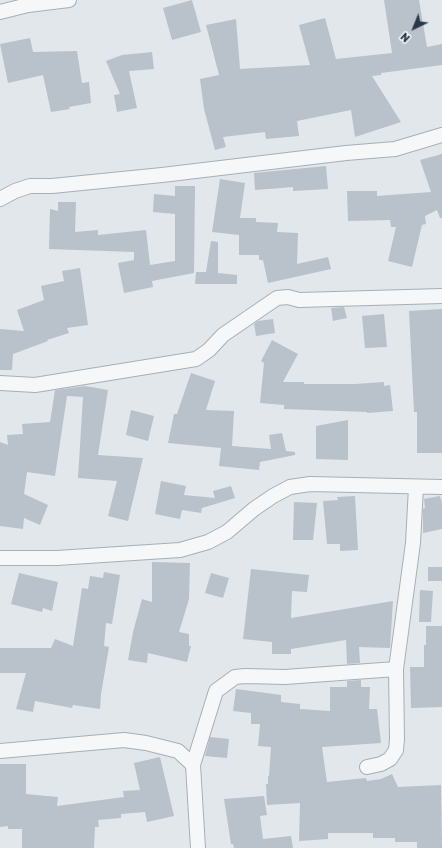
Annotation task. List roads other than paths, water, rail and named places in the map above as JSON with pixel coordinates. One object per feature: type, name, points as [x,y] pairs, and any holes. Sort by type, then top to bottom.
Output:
[{"type":"street","points":[[0,12],[28,5],[69,0]]},
{"type":"street","points":[[0,200],[15,191],[30,186],[52,186],[162,175],[346,153],[395,149],[442,135]]},
{"type":"street","points":[[0,383],[35,385],[196,359],[210,350],[223,335],[277,298],[288,297],[300,300],[442,296]]},
{"type":"street","points":[[0,558],[57,558],[180,550],[208,542],[221,535],[273,496],[290,487],[310,484],[442,487]]},
{"type":"street","points":[[367,767],[381,764],[390,759],[396,750],[396,669],[413,542],[416,487]]},
{"type":"street","points":[[198,848],[193,765],[216,691],[235,677],[285,677],[396,669]]},
{"type":"street","points":[[0,751],[124,740],[146,743],[178,751],[193,765]]}]
